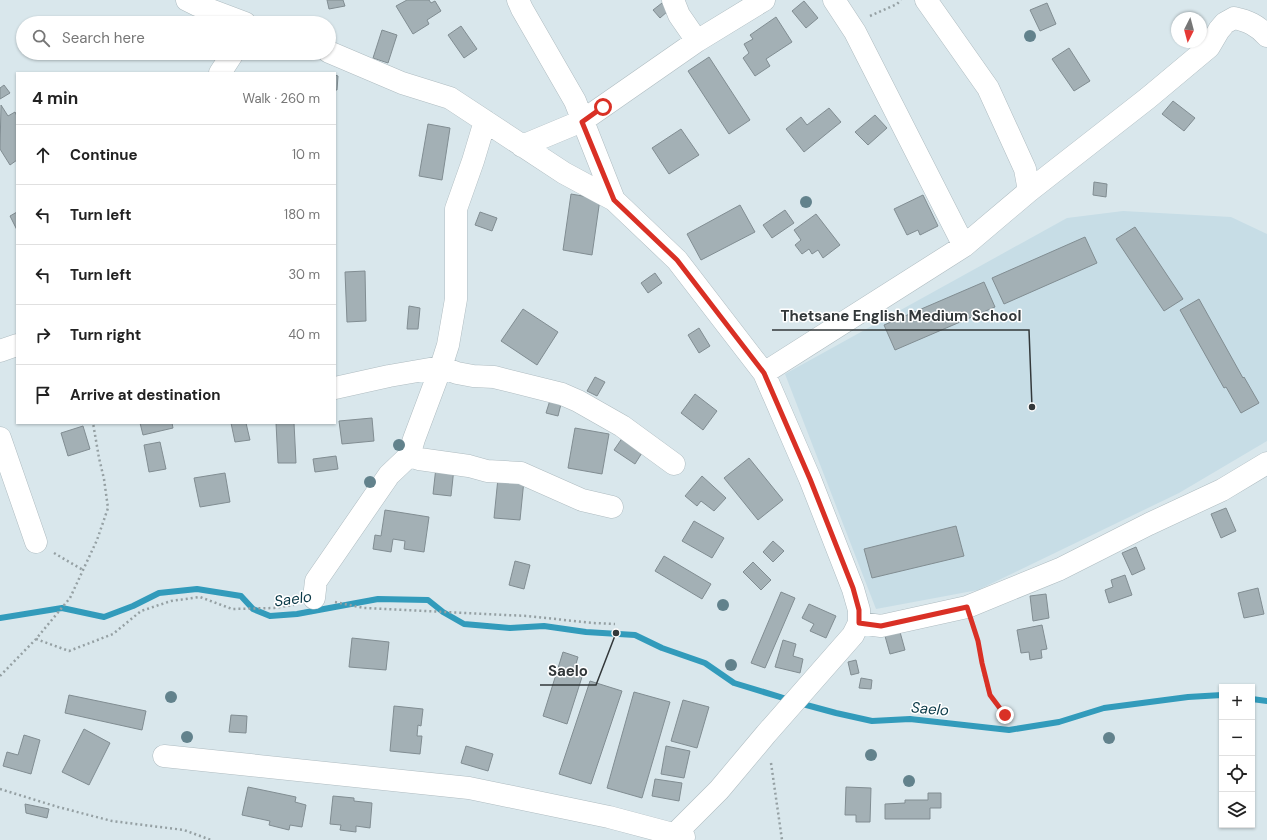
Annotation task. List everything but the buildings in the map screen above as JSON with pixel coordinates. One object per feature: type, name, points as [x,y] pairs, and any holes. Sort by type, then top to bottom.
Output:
[{"type":"street","points":[[186,0],[226,16]]},
{"type":"street","points":[[518,0],[574,102],[614,200]]},
{"type":"street","points":[[673,0],[679,15],[697,41]]},
{"type":"street","points":[[522,146],[582,122],[697,41],[764,0]]},
{"type":"street","points":[[834,0],[855,32],[964,246]]},
{"type":"street","points":[[926,0],[988,88],[1025,169],[1029,191]]},
{"type":"street","points":[[764,373],[964,246],[1029,191],[1148,98],[1209,48],[1219,30],[1225,23],[1234,18],[1247,21],[1259,28],[1267,36]]},
{"type":"street","points":[[164,756],[469,788],[609,817],[678,838],[766,734],[853,635],[859,623],[859,610],[853,588],[810,479],[764,373],[677,260],[614,200],[564,173],[450,98],[402,83],[336,55]]},
{"type":"street","points":[[221,72],[228,60]]},
{"type":"street","points":[[314,598],[316,581],[389,475],[409,456],[441,367],[448,345],[456,299],[456,209],[485,121]]},
{"type":"street","points":[[0,351],[16,345]]},
{"type":"street","points":[[336,388],[389,376],[441,367],[457,373],[473,376],[494,377],[562,394],[578,401],[622,426],[674,464]]},
{"type":"street","points":[[0,438],[36,542]]},
{"type":"street","points":[[409,456],[419,460],[469,466],[487,471],[521,473],[582,500],[612,508]]},
{"type":"street","points":[[859,623],[881,626],[967,607],[1060,569],[1149,524],[1222,490],[1267,463]]},
{"type":"path","points":[[855,32],[865,19],[897,4],[901,0]]},
{"type":"path","points":[[0,676],[36,639],[70,598],[97,540],[108,508],[93,424]]},
{"type":"path","points":[[36,542],[82,570]]},
{"type":"path","points":[[967,607],[978,641],[990,695],[1005,715]]},
{"type":"path","points":[[766,734],[782,840]]},
{"type":"path","points":[[0,789],[112,821],[184,830],[211,840]]},
{"type":"shaded area","points":[[1123,211],[1231,217],[1267,234],[1267,441],[1179,493],[978,590],[876,609],[785,374],[1067,218]]},
{"type":"waterway","name":"Saelo","points":[[0,618],[62,608],[104,617],[133,606],[159,593],[197,589],[241,596],[253,609],[270,616],[297,614],[378,599],[428,600],[443,612],[464,624],[510,628],[544,626],[586,632],[635,635],[662,648],[705,663],[734,683],[790,700]]},
{"type":"waterway","name":"Saelo","points":[[799,703],[872,721],[910,719],[1009,730],[1059,722],[1104,708],[1188,697],[1219,695]]},
{"type":"waterway","name":"Saelo","points":[[1255,699],[1267,701]]},
{"type":"place","name":"Thetsane English Medium School","points":[[1032,407]]},
{"type":"place","name":"Saelo","points":[[616,633]]},
{"type":"route","points":[[603,107],[582,122],[614,200],[677,260],[764,373],[810,479],[853,588],[859,610],[859,623],[881,626],[967,607],[978,641],[990,695],[1005,715]]}]
